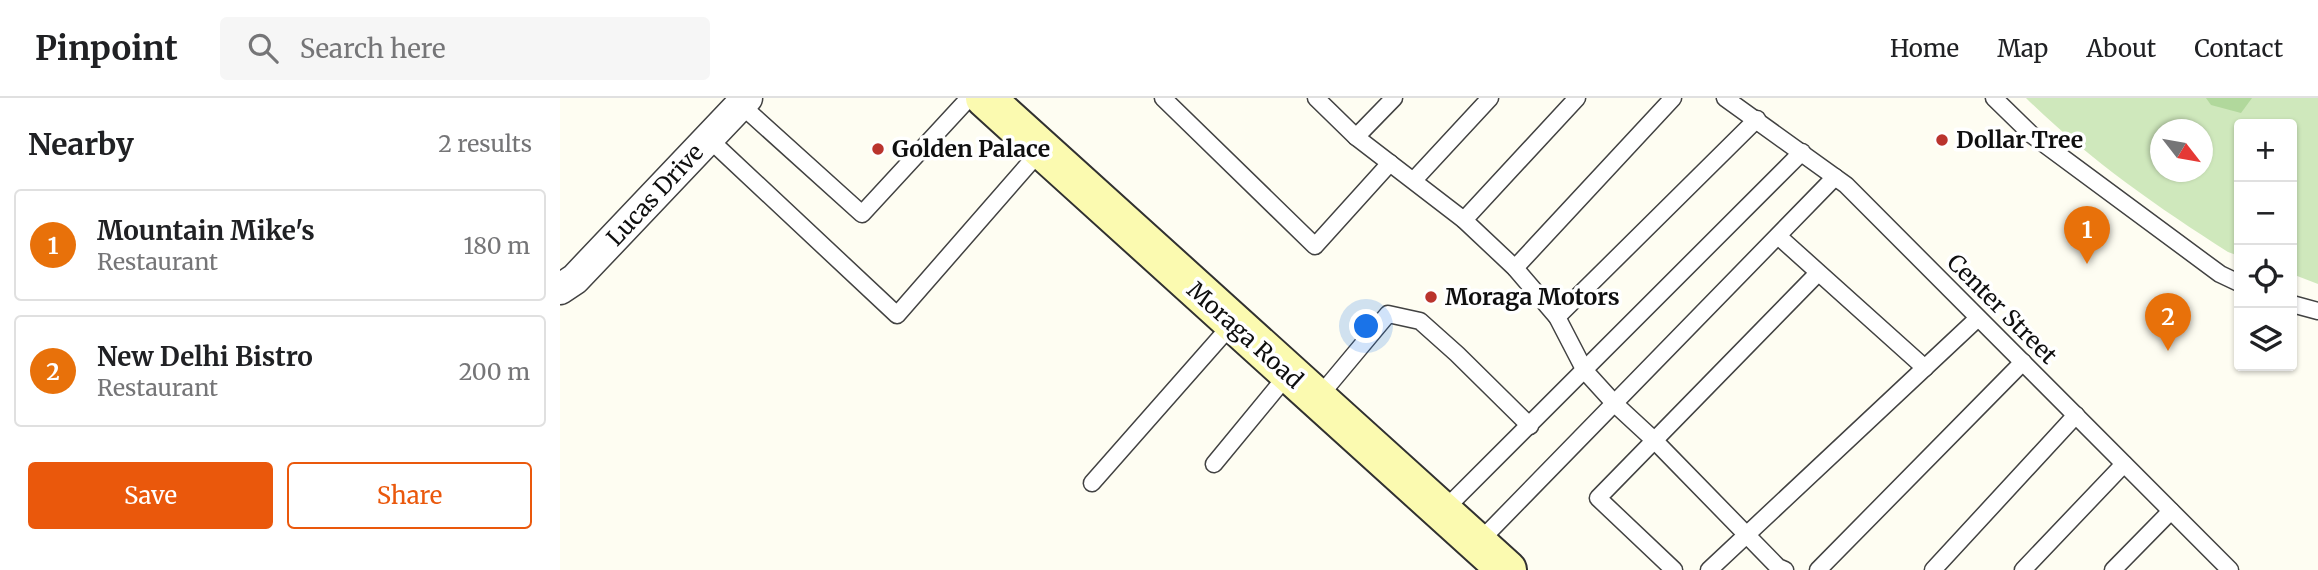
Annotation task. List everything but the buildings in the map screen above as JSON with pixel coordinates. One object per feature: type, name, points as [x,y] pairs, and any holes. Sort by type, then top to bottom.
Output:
[{"type":"main road","name":"Moraga Road","points":[[985,98],[1442,512],[1490,560]]},
{"type":"street","name":"Lucas Drive","points":[[560,289],[575,279],[743,101]]},
{"type":"lane","points":[[743,101],[862,214],[969,98]]},
{"type":"lane","points":[[1163,98],[1315,246],[1390,163]]},
{"type":"lane","points":[[1316,98],[1356,137],[1464,220],[1515,268],[1557,317],[1585,371],[1746,536],[1778,567],[1785,570]]},
{"type":"lane","points":[[1356,137],[1394,98]]},
{"type":"lane","points":[[1414,180],[1490,98]]},
{"type":"lane","points":[[1464,220],[1577,98]]},
{"type":"lane","points":[[1515,268],[1674,98]]},
{"type":"lane","name":"Center Street","points":[[1725,98],[1846,185],[2171,511],[2222,567]]},
{"type":"lane","points":[[1994,98],[2032,135],[2220,274],[2234,281]]},
{"type":"lane","points":[[1557,317],[1757,120]]},
{"type":"lane","points":[[708,138],[897,315],[1041,150]]},
{"type":"lane","points":[[1442,512],[1802,152]]},
{"type":"lane","points":[[1490,560],[1615,404],[1835,177]]},
{"type":"lane","points":[[1778,236],[1925,368]]},
{"type":"lane","points":[[1674,570],[1598,498],[1818,273]]},
{"type":"lane","points":[[2297,305],[2318,311]]},
{"type":"lane","points":[[1317,400],[1388,314],[1420,321],[1530,426]]},
{"type":"lane","points":[[1709,570],[1978,318]]},
{"type":"lane","points":[[1092,483],[1233,323]]},
{"type":"lane","points":[[1818,570],[2023,362]]},
{"type":"lane","points":[[1214,464],[1289,373]]},
{"type":"lane","points":[[1933,570],[2076,415]]},
{"type":"lane","points":[[2023,570],[2124,464]]},
{"type":"lane","points":[[2113,570],[2171,511]]},
{"type":"green space","points":[[2026,98],[2318,98],[2318,284],[2297,276],[2297,119],[2234,119],[2234,254],[2149,199],[2073,141]]},
{"type":"green space","points":[[2206,98],[2252,98],[2241,113],[2211,105]]},
{"type":"place","name":"Dollar Tree","points":[[1942,140]]},
{"type":"place","name":"Golden Palace","points":[[878,149]]},
{"type":"place","name":"Mountain Mike's","points":[[2087,264]]},
{"type":"place","name":"Moraga Motors","points":[[1431,297]]},
{"type":"place","name":"New Delhi Bistro","points":[[2168,351]]}]
